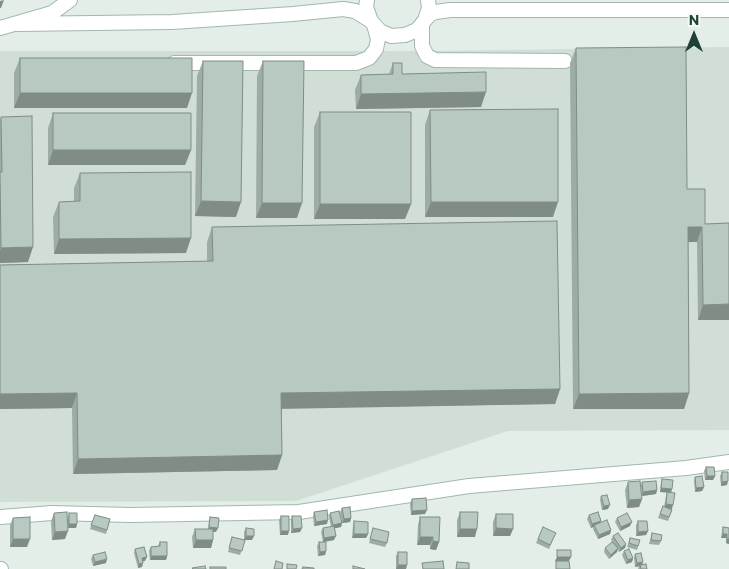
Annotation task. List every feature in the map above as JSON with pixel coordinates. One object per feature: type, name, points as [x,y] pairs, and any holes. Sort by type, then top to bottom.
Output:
[{"type":"street","points":[[0,28],[52,14],[70,0]]},
{"type":"street","points":[[343,9],[357,0]]},
{"type":"street","points":[[160,64],[356,63],[368,58],[376,49],[378,39],[366,6],[367,0]]},
{"type":"street","points":[[428,0],[429,8],[423,22],[422,46],[427,56],[435,60],[565,61]]},
{"type":"street","points":[[16,24],[172,22],[343,9],[355,11],[380,31],[391,36],[405,36],[417,30],[430,14],[450,10],[729,10]]},
{"type":"street","points":[[0,517],[52,513],[131,515],[299,512],[469,486],[686,468],[729,462]]},
{"type":"shaded area","points":[[729,47],[729,430],[508,431],[296,501],[0,502],[0,51],[434,51]]},
{"type":"building","points":[[686,47],[687,189],[705,189],[705,224],[729,223],[729,304],[703,305],[702,227],[688,227],[689,393],[579,394],[576,48]]},
{"type":"building","points":[[20,58],[192,58],[192,93],[20,93]]},
{"type":"building","points":[[203,61],[243,61],[241,202],[201,201]]},
{"type":"building","points":[[263,61],[304,61],[302,203],[262,203]]},
{"type":"building","points":[[393,63],[402,63],[402,74],[486,72],[486,92],[361,94],[361,75],[393,74]]},
{"type":"building","points":[[558,109],[558,202],[431,202],[430,110]]},
{"type":"building","points":[[320,112],[411,112],[411,204],[320,204]]},
{"type":"building","points":[[53,113],[191,113],[191,150],[53,150]]},
{"type":"building","points":[[32,116],[33,247],[1,248],[1,117]]},
{"type":"building","points":[[191,172],[191,238],[59,239],[59,202],[80,201],[80,173]]},
{"type":"building","points":[[557,221],[560,389],[281,393],[282,455],[78,459],[77,393],[0,394],[0,265],[213,261],[212,227]]},
{"type":"building","points":[[706,467],[714,467],[715,476],[707,476]]},
{"type":"building","points":[[722,472],[728,472],[728,481],[722,482]]},
{"type":"building","points":[[702,476],[704,487],[696,488],[695,477]]},
{"type":"building","points":[[662,479],[673,480],[672,489],[661,488]]},
{"type":"building","points":[[640,481],[642,499],[629,500],[628,482]]},
{"type":"building","points":[[656,481],[657,490],[643,492],[642,482]]},
{"type":"building","points":[[667,492],[675,493],[673,505],[666,504]]},
{"type":"building","points":[[607,495],[610,505],[604,506],[601,496]]},
{"type":"building","points":[[426,498],[427,510],[412,511],[412,499]]},
{"type":"building","points":[[663,506],[672,510],[669,517],[660,514]]},
{"type":"building","points":[[350,507],[351,518],[344,519],[342,508]]},
{"type":"building","points":[[327,510],[328,520],[316,522],[314,512]]},
{"type":"building","points":[[339,511],[342,523],[333,525],[330,513]]},
{"type":"building","points":[[67,512],[68,531],[55,532],[54,513]]},
{"type":"building","points":[[460,512],[478,512],[477,529],[460,529]]},
{"type":"building","points":[[598,512],[601,521],[592,524],[589,515]]},
{"type":"building","points":[[69,513],[77,513],[77,524],[69,524]]},
{"type":"building","points":[[627,513],[632,522],[621,527],[617,518]]},
{"type":"building","points":[[496,514],[513,514],[513,529],[496,528]]},
{"type":"building","points":[[95,515],[110,519],[107,530],[91,525]]},
{"type":"building","points":[[281,516],[289,516],[289,531],[281,531]]},
{"type":"building","points":[[292,516],[301,516],[302,528],[293,529]]},
{"type":"building","points":[[30,517],[30,539],[13,539],[13,518]]},
{"type":"building","points":[[210,517],[219,518],[218,528],[209,527]]},
{"type":"building","points":[[420,517],[440,517],[439,542],[433,541],[433,537],[420,537]]},
{"type":"building","points":[[607,520],[611,530],[599,535],[594,525]]},
{"type":"building","points":[[354,521],[368,522],[368,534],[354,534]]},
{"type":"building","points":[[638,521],[647,521],[648,531],[638,532]]},
{"type":"building","points":[[334,526],[336,536],[324,538],[323,528]]},
{"type":"building","points":[[543,527],[556,533],[550,545],[538,539]]},
{"type":"building","points":[[723,527],[729,528],[729,539],[727,539],[727,534],[723,534]]},
{"type":"building","points":[[246,528],[254,529],[254,536],[246,536]]},
{"type":"building","points":[[373,528],[389,532],[387,543],[370,539]]},
{"type":"building","points":[[195,529],[213,529],[213,540],[196,540]]},
{"type":"building","points":[[618,533],[626,544],[621,548],[613,536]]},
{"type":"building","points":[[652,533],[662,535],[661,541],[651,540]]},
{"type":"building","points":[[232,537],[245,540],[242,551],[229,548]]},
{"type":"building","points":[[630,538],[640,540],[638,546],[629,543]]},
{"type":"building","points":[[160,542],[167,542],[167,556],[151,556],[151,547],[160,546]]},
{"type":"building","points":[[319,542],[326,542],[326,551],[320,552]]},
{"type":"building","points":[[612,542],[618,548],[611,555],[605,548]]},
{"type":"building","points":[[144,547],[147,557],[142,558],[143,563],[139,564],[135,549]]},
{"type":"building","points":[[629,549],[633,558],[628,560],[624,551]]},
{"type":"building","points":[[557,550],[571,550],[571,557],[557,557]]},
{"type":"building","points":[[105,552],[107,559],[95,562],[93,555]]},
{"type":"building","points":[[398,552],[407,552],[407,565],[398,565]]},
{"type":"building","points":[[641,553],[643,562],[637,563],[635,554]]},
{"type":"building","points":[[276,561],[283,563],[282,569],[274,569]]},
{"type":"building","points":[[443,561],[444,569],[423,569],[422,563]]},
{"type":"building","points":[[556,561],[569,561],[570,569],[556,569]]},
{"type":"building","points":[[457,562],[469,563],[469,569],[456,569]]},
{"type":"building","points":[[287,564],[297,565],[296,569],[287,569]]},
{"type":"building","points":[[646,564],[647,569],[641,569],[640,565]]},
{"type":"building","points":[[205,566],[206,569],[192,568]]},
{"type":"building","points":[[353,566],[365,569],[353,569]]},
{"type":"building","points":[[210,567],[226,567],[226,569],[210,569]]},
{"type":"building","points":[[303,567],[314,568],[314,569],[302,569]]}]
